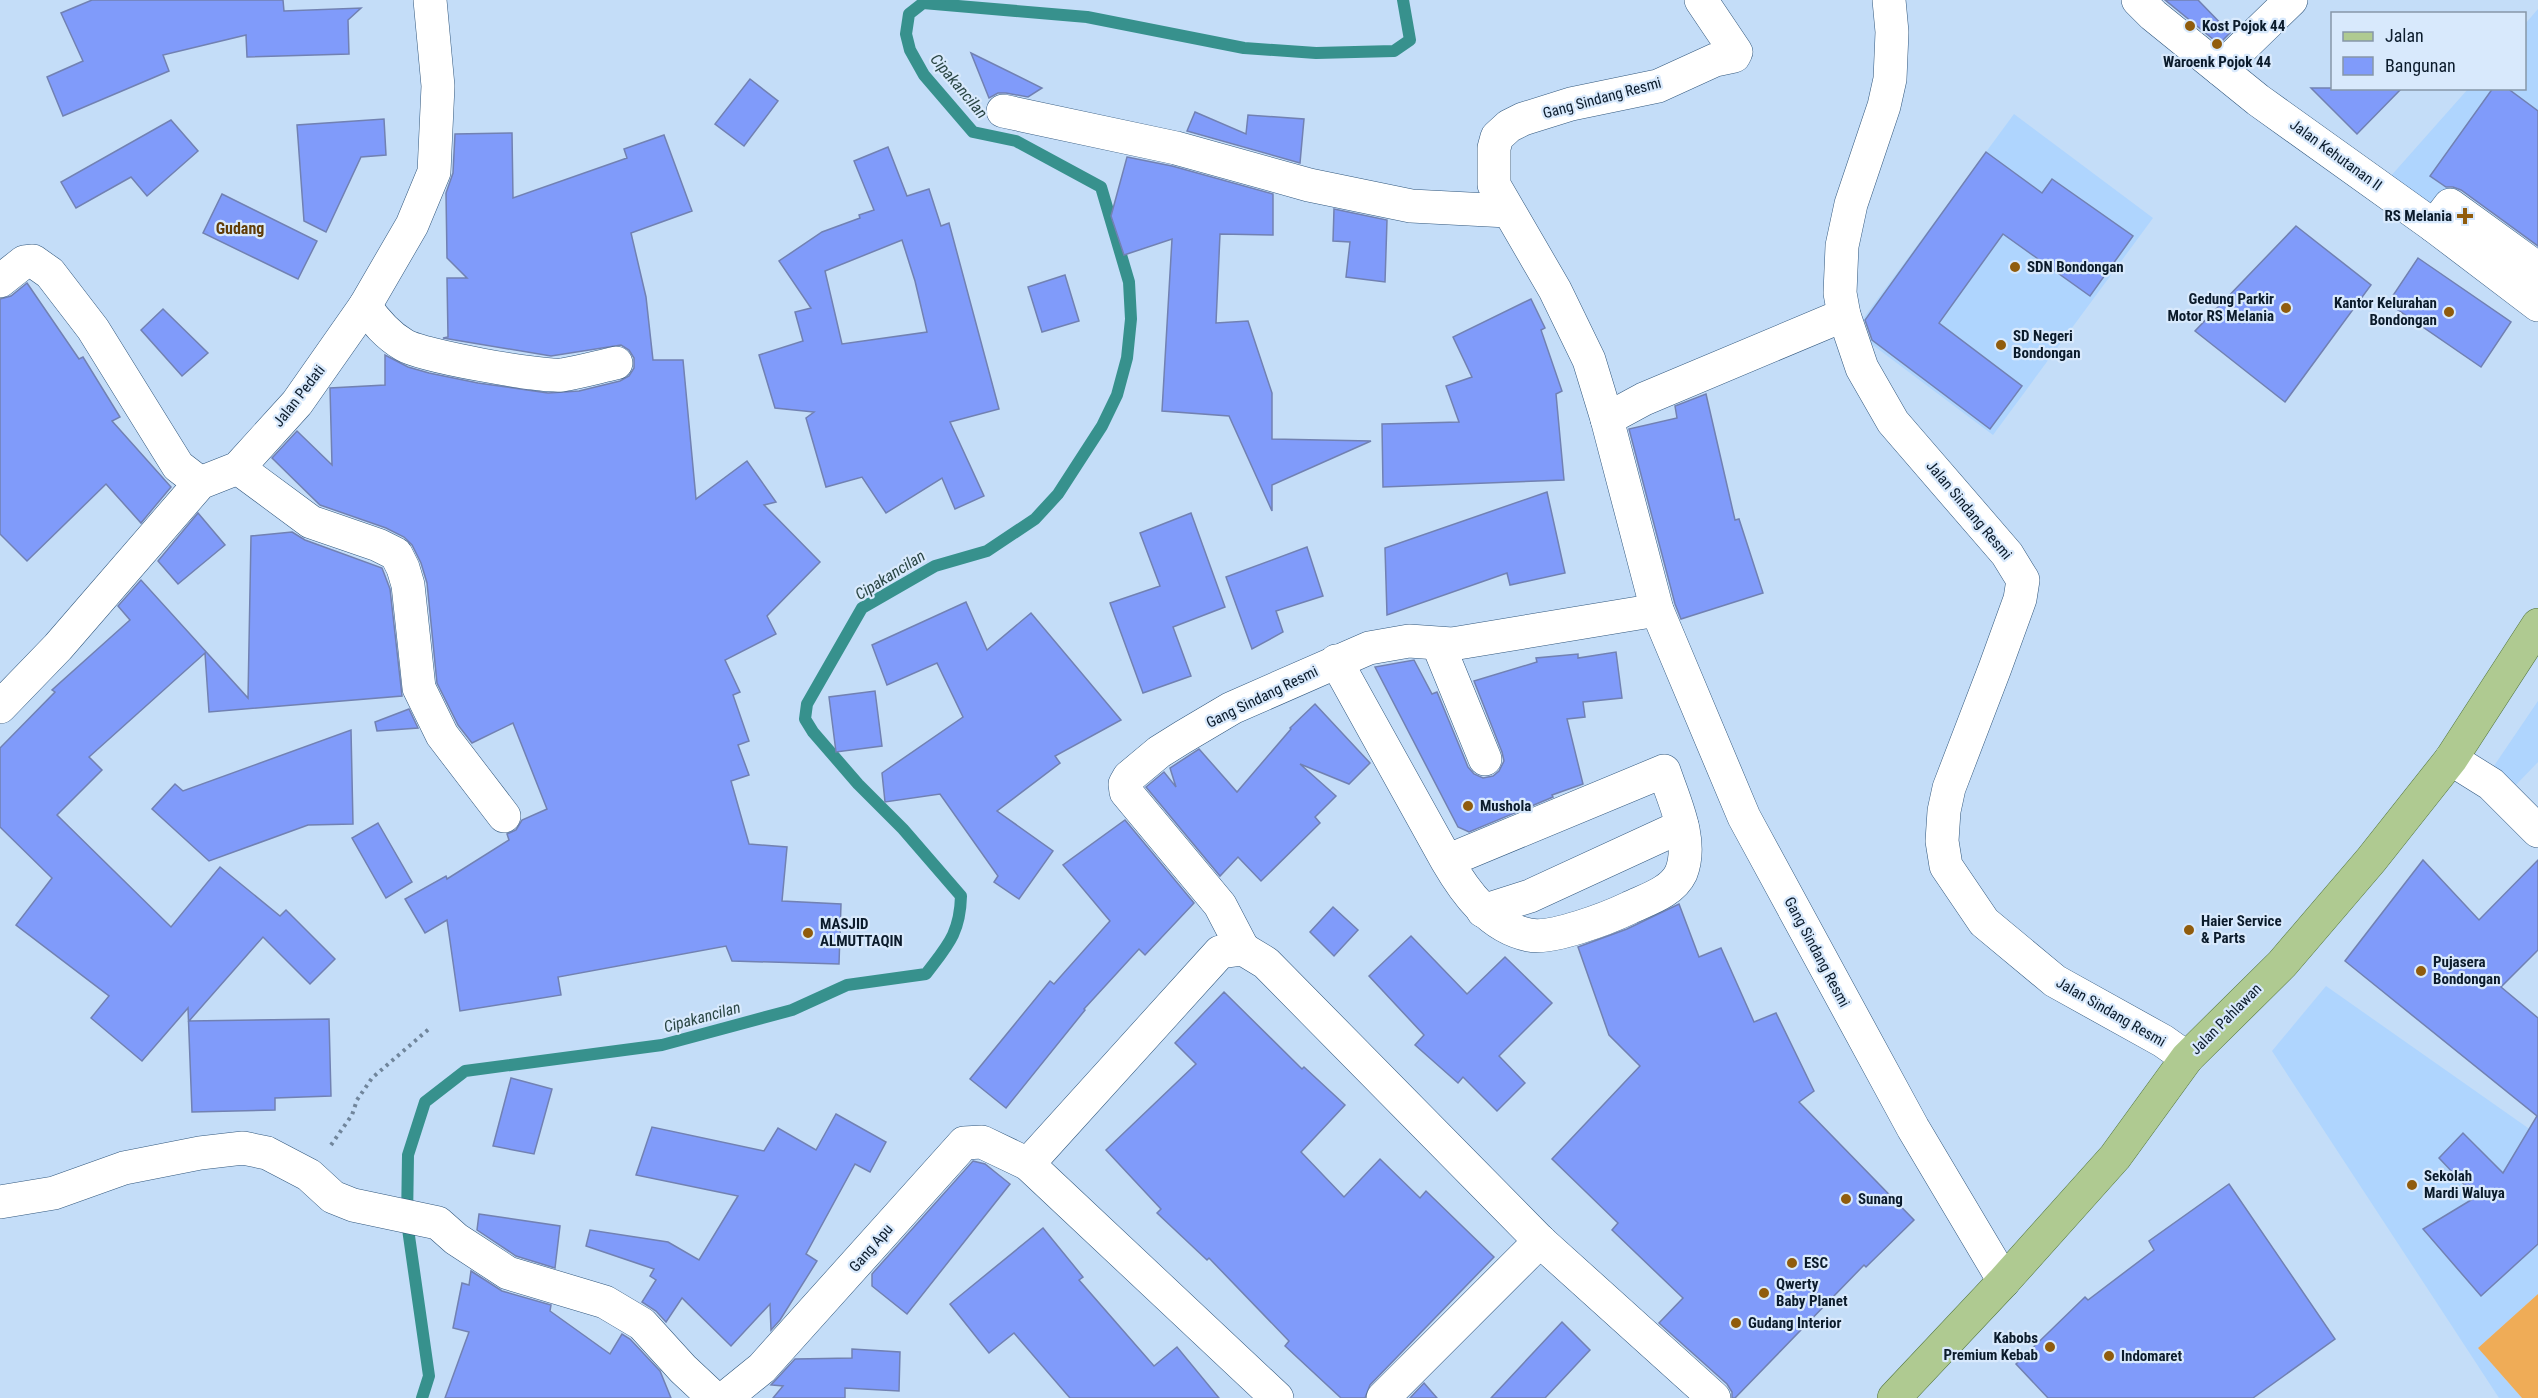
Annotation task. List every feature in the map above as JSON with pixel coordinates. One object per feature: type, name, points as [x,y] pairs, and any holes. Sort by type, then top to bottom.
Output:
[{"type":"main road","name":"Jalan Pahlawan","points":[[1894,1398],[2004,1281],[2115,1157],[2187,1058],[2282,964],[2371,860],[2451,759],[2538,625]]},
{"type":"street","name":"Jalan Pedati","points":[[0,707],[58,647],[200,483],[238,468],[297,403],[365,306],[412,225],[434,172],[438,86],[430,0]]},
{"type":"street","name":"Gang Sindang Resmi","points":[[1701,0],[1736,52],[1734,56],[1715,60],[1658,86],[1571,104],[1523,119],[1509,126],[1497,136],[1492,165],[1494,185],[1555,290],[1589,360],[1607,419],[1657,610],[1744,817],[1913,1128],[2004,1281]]},
{"type":"street","name":"Jalan Sindang Resmi","points":[[1889,0],[1892,32],[1890,79],[1884,106],[1851,204],[1842,246],[1840,293],[1844,315],[1862,368],[1893,422],[2007,554],[2023,580],[2020,599],[1949,788],[1944,811],[1942,841],[1946,866],[1984,922],[2055,981],[2163,1041],[2187,1058]]},
{"type":"street","name":"Jalan Kehutanan II","points":[[2138,0],[2153,15],[2258,100],[2434,226],[2538,305]]},
{"type":"street","points":[[2220,69],[2291,0]]},
{"type":"street","points":[[1003,111],[1176,148],[1308,185],[1411,206],[1508,212]]},
{"type":"street","points":[[2434,226],[2450,205],[2538,268]]},
{"type":"street","points":[[0,281],[24,262],[33,261],[50,273],[93,329],[178,466],[200,483]]},
{"type":"street","points":[[365,306],[377,324],[406,346],[461,360],[515,371],[560,375],[616,363]]},
{"type":"street","points":[[1607,419],[1664,390],[1844,315]]},
{"type":"street","points":[[238,468],[311,522],[378,545],[396,554],[408,585],[419,688],[442,735],[504,816]]},
{"type":"street","name":"Gang Sindang Resmi","points":[[1243,949],[1220,905],[1126,792],[1125,784],[1129,777],[1159,752],[1232,708],[1369,648],[1409,641],[1452,644],[1657,610]]},
{"type":"street","points":[[1438,644],[1485,759]]},
{"type":"street","points":[[1336,661],[1447,861],[1460,883],[1483,911],[1514,929],[1530,936],[1550,935],[1614,915],[1672,887],[1681,872],[1685,856],[1682,826],[1664,771],[1447,861]]},
{"type":"street","points":[[2451,759],[2491,784],[2538,831]]},
{"type":"street","points":[[1483,911],[1530,896],[1682,826]]},
{"type":"street","points":[[1028,1164],[1220,952],[1243,949],[1266,963],[1540,1241],[1714,1398]]},
{"type":"street","name":"Gang Apu","points":[[725,1398],[769,1361],[964,1143],[982,1142],[1028,1164],[1277,1398]]},
{"type":"street","points":[[0,1202],[54,1193],[124,1168],[200,1153],[243,1148],[267,1153],[309,1175],[333,1197],[353,1205],[438,1223],[456,1239],[508,1273],[605,1302],[642,1324],[683,1369],[714,1398]]},
{"type":"street","points":[[1383,1398],[1540,1241]]},
{"type":"path","points":[[309,1175],[352,1115],[357,1100],[372,1078],[430,1028]]},
{"type":"shaded area","points":[[2538,9],[2538,111],[2508,90],[2526,90],[2526,23]]},
{"type":"shaded area","name":"RS Melania","points":[[2467,90],[2492,90],[2430,176],[2538,255],[2538,282],[2390,177]]},
{"type":"shaded area","name":"SDN Bondongan","points":[[2014,114],[2153,218],[1993,435],[1854,331]],"holes":[[[1986,152],[2035,188],[1907,366],[1859,329]],[[2053,179],[2133,236],[2010,239]],[[1945,327],[2022,386],[1990,428]]]},
{"type":"shaded area","points":[[2538,701],[2538,762],[2510,791],[2481,785]]},
{"type":"shaded area","name":"Sekolah Mardi Waluya","points":[[2326,986],[2538,1135],[2503,1173],[2463,1134],[2439,1158],[2476,1197],[2423,1229],[2430,1239],[2456,1227],[2451,1261],[2481,1296],[2538,1244],[2538,1294],[2478,1348],[2522,1398],[2499,1398],[2272,1051]]},
{"type":"shaded area","points":[[2538,1294],[2538,1398],[2522,1398],[2478,1348]]},
{"type":"building","points":[[92,0],[283,0],[284,11],[361,8],[348,20],[349,54],[247,57],[246,35],[163,55],[169,71],[63,116],[47,77],[83,61],[61,13]]},
{"type":"building","points":[[2165,0],[2198,0],[2230,33],[2219,44]]},
{"type":"building","points":[[971,53],[1042,88],[1028,97],[998,93],[989,98]]},
{"type":"building","points":[[750,79],[778,101],[744,146],[715,124]]},
{"type":"building","points":[[2311,88],[2400,90],[2357,134]]},
{"type":"building","points":[[2492,90],[2510,90],[2538,111],[2538,246],[2461,190],[2446,187],[2430,176]]},
{"type":"building","points":[[1195,112],[1246,134],[1248,115],[1304,119],[1300,163],[1187,131]]},
{"type":"building","points":[[384,119],[386,155],[361,157],[326,232],[304,221],[297,125]]},
{"type":"building","points":[[171,120],[198,151],[147,196],[131,177],[76,208],[61,182]]},
{"type":"building","points":[[512,133],[513,198],[627,158],[624,149],[664,135],[692,211],[631,233],[646,297],[653,360],[683,360],[696,499],[747,461],[776,502],[764,505],[820,562],[767,616],[776,634],[725,660],[740,692],[733,695],[749,741],[738,745],[749,775],[731,781],[749,844],[787,847],[782,901],[841,904],[839,964],[732,961],[726,946],[558,977],[561,995],[460,1011],[447,920],[425,933],[405,899],[446,876],[447,879],[509,840],[507,834],[516,830],[522,820],[547,809],[513,723],[472,743],[458,725],[437,683],[427,583],[412,545],[404,537],[386,528],[320,505],[272,458],[297,431],[332,465],[330,388],[385,385],[385,355],[408,367],[429,373],[548,393],[579,391],[620,381],[629,376],[634,368],[634,358],[629,350],[621,345],[551,356],[443,338],[448,337],[447,278],[467,278],[447,258],[446,193],[453,173],[455,134]]},
{"type":"building","points":[[888,147],[907,196],[929,189],[941,226],[949,223],[999,409],[950,422],[984,496],[955,509],[942,478],[886,513],[862,477],[826,487],[806,418],[814,412],[775,408],[759,355],[803,341],[795,312],[811,308],[779,261],[822,232],[860,218],[859,215],[874,210],[854,161]],"holes":[[[902,240],[927,332],[842,344],[825,271]]]},
{"type":"building","points":[[1986,152],[2042,193],[2052,179],[2133,236],[2090,296],[2003,234],[1939,323],[2022,386],[1990,429],[1872,340],[1865,320]]},
{"type":"building","points":[[1127,157],[1172,166],[1273,194],[1273,235],[1220,234],[1216,323],[1248,321],[1272,393],[1272,439],[1371,441],[1272,485],[1272,511],[1229,416],[1162,411],[1172,239],[1124,255],[1111,216]]},
{"type":"building","points":[[222,194],[317,241],[298,279],[203,233]]},
{"type":"building","points":[[1334,209],[1387,220],[1385,282],[1346,277],[1350,242],[1333,241]]},
{"type":"building","name":"Gedung Parkir Motor RS Melania","points":[[2296,226],[2371,285],[2285,402],[2195,331]]},
{"type":"building","name":"Kantor Kelurahan Bondongan","points":[[2418,258],[2511,322],[2481,367],[2388,303]]},
{"type":"building","points":[[1065,275],[1079,321],[1042,332],[1028,287]]},
{"type":"building","points":[[27,283],[79,359],[83,357],[120,417],[112,421],[171,487],[141,523],[106,484],[27,561],[0,534],[0,299],[11,296]]},
{"type":"building","points":[[1531,299],[1545,328],[1541,330],[1562,391],[1556,394],[1564,480],[1383,487],[1382,424],[1459,422],[1446,386],[1472,377],[1453,337]]},
{"type":"building","points":[[163,309],[208,353],[182,376],[141,330]]},
{"type":"building","points":[[1706,394],[1735,520],[1739,519],[1763,593],[1681,619],[1675,604],[1629,429],[1677,418],[1675,406]]},
{"type":"building","points":[[1547,492],[1565,573],[1510,585],[1507,573],[1387,615],[1385,548]]},
{"type":"building","points":[[198,513],[225,545],[178,584],[158,561]]},
{"type":"building","points":[[1191,513],[1225,607],[1173,627],[1191,676],[1143,693],[1110,603],[1160,586],[1140,533]]},
{"type":"building","points":[[292,532],[305,540],[382,568],[390,589],[402,696],[209,712],[205,653],[89,757],[102,770],[57,815],[171,927],[220,867],[280,916],[286,910],[335,959],[310,984],[263,937],[189,1021],[329,1019],[331,1096],[275,1098],[275,1110],[192,1112],[188,1008],[142,1061],[91,1018],[109,996],[16,925],[52,878],[0,827],[0,748],[55,692],[52,690],[130,620],[118,606],[141,580],[248,698],[251,536]]},
{"type":"building","points":[[1307,547],[1323,596],[1276,611],[1283,632],[1252,649],[1226,577]]},
{"type":"building","points":[[966,602],[987,650],[1031,613],[1121,720],[1055,756],[1060,763],[997,811],[1053,851],[1019,899],[994,882],[998,876],[940,794],[885,802],[882,773],[963,717],[937,663],[887,685],[872,645]]},
{"type":"building","points":[[1616,652],[1622,698],[1583,702],[1585,717],[1567,719],[1583,784],[1552,795],[1553,797],[1469,832],[1458,827],[1375,667],[1414,660],[1432,694],[1437,692],[1468,767],[1474,774],[1483,778],[1493,776],[1499,771],[1504,761],[1474,681],[1537,662],[1536,658],[1578,654],[1578,658]]},
{"type":"building","points":[[875,691],[882,746],[836,752],[829,697]]},
{"type":"building","points":[[1315,704],[1370,763],[1349,784],[1300,764],[1336,796],[1315,817],[1320,823],[1261,881],[1238,857],[1220,876],[1146,787],[1164,772],[1176,787],[1170,768],[1199,749],[1237,792],[1290,728]]},
{"type":"building","points":[[409,709],[418,728],[377,731],[375,722]]},
{"type":"building","points":[[351,730],[353,824],[308,825],[209,861],[152,809],[175,784],[183,791]]},
{"type":"building","points":[[1125,820],[1194,903],[1145,955],[1139,949],[1084,1009],[1006,1108],[970,1079],[1050,981],[1054,984],[1110,921],[1063,865]]},
{"type":"building","points":[[378,823],[412,882],[386,898],[352,838]]},
{"type":"building","points":[[2423,860],[2479,920],[2538,860],[2538,950],[2501,987],[2538,1018],[2538,1244],[2481,1296],[2423,1229],[2476,1197],[2439,1158],[2463,1133],[2503,1173],[2537,1116],[2345,961]]},
{"type":"building","points":[[1679,904],[1699,957],[1721,948],[1754,1022],[1776,1013],[1814,1091],[1799,1102],[1914,1220],[1866,1267],[1864,1265],[1735,1398],[1732,1398],[1732,1392],[1727,1384],[1659,1323],[1683,1298],[1612,1230],[1618,1223],[1552,1159],[1640,1066],[1609,1035],[1578,947],[1627,929]]},
{"type":"building","points":[[1333,907],[1358,930],[1334,956],[1310,932]]},
{"type":"building","points":[[1411,936],[1467,994],[1505,957],[1552,1003],[1499,1056],[1525,1083],[1497,1111],[1463,1077],[1458,1083],[1415,1045],[1424,1035],[1369,976]]},
{"type":"building","points":[[1224,992],[1302,1069],[1304,1067],[1345,1105],[1301,1152],[1344,1197],[1380,1159],[1420,1198],[1426,1191],[1494,1257],[1370,1385],[1365,1398],[1341,1398],[1285,1346],[1289,1341],[1209,1258],[1207,1260],[1157,1213],[1161,1209],[1106,1150],[1196,1064],[1175,1043]]},
{"type":"building","points":[[511,1078],[552,1089],[534,1154],[493,1146]]},
{"type":"building","points":[[836,1114],[886,1142],[870,1172],[855,1164],[806,1254],[817,1261],[780,1320],[771,1330],[770,1304],[731,1346],[682,1298],[666,1322],[656,1311],[642,1302],[656,1280],[650,1276],[654,1269],[586,1246],[590,1230],[668,1242],[699,1260],[738,1196],[636,1175],[652,1127],[764,1151],[778,1128],[816,1150]]},
{"type":"building","points":[[973,1161],[985,1164],[1010,1184],[907,1314],[872,1286],[872,1274]]},
{"type":"building","points":[[2229,1184],[2335,1339],[2253,1398],[2048,1398],[2016,1364],[2085,1297],[2088,1300],[2154,1250],[2149,1241]]},
{"type":"building","points":[[479,1214],[560,1226],[555,1268],[516,1256],[477,1230]]},
{"type":"building","points":[[1043,1228],[1083,1277],[1079,1280],[1154,1366],[1177,1347],[1219,1398],[1070,1398],[1014,1333],[989,1353],[950,1304]]},
{"type":"building","points":[[471,1271],[502,1291],[551,1305],[550,1311],[610,1354],[622,1334],[630,1339],[660,1371],[671,1398],[445,1398],[469,1332],[453,1328],[462,1283],[469,1285]]},
{"type":"building","points":[[1562,1322],[1590,1350],[1545,1398],[1491,1398]]},
{"type":"building","points":[[852,1349],[900,1352],[899,1391],[845,1388],[845,1398],[773,1398],[783,1386],[771,1385],[795,1359],[852,1358]]},
{"type":"building","points":[[1424,1383],[1437,1398],[1410,1398]]},
{"type":"waterway","name":"Cipakancilan","points":[[422,1398],[429,1376],[407,1222],[408,1155],[425,1102],[465,1071],[662,1045],[792,1010],[847,985],[926,974],[946,947],[955,930],[961,896],[903,829],[858,784],[813,732],[805,719],[807,704],[862,608],[935,566],[987,551],[1035,519],[1058,494],[1102,426],[1117,395],[1127,358],[1131,319],[1129,282],[1101,187],[1016,141],[973,132],[924,75],[910,50],[906,34],[909,14],[923,3],[1087,17],[1244,48],[1316,53],[1394,51],[1410,40],[1403,0]]},
{"type":"place","name":"Kost Pojok 44","points":[[2190,26]]},
{"type":"place","name":"Waroenk Pojok 44","points":[[2217,44]]},
{"type":"place","name":"RS Melania","points":[[2465,216]]},
{"type":"place","name":"SDN Bondongan","points":[[2015,267]]},
{"type":"place","name":"Gedung Parkir Motor RS Melania","points":[[2286,308]]},
{"type":"place","name":"Kantor Kelurahan Bondongan","points":[[2449,312]]},
{"type":"place","name":"SD Negeri Bondongan","points":[[2001,345]]},
{"type":"place","name":"Mushola","points":[[1468,806]]},
{"type":"place","name":"Haier Service & Parts","points":[[2189,930]]},
{"type":"place","name":"MASJID ALMUTTAQIN","points":[[808,933]]},
{"type":"place","name":"Pujasera Bondongan","points":[[2421,971]]},
{"type":"place","name":"Sekolah Mardi Waluya","points":[[2412,1185]]},
{"type":"place","name":"Sunang","points":[[1846,1199]]},
{"type":"place","name":"ESC","points":[[1792,1263]]},
{"type":"place","name":"Qwerty Baby Planet","points":[[1764,1293]]},
{"type":"place","name":"Gudang Interior","points":[[1736,1323]]},
{"type":"place","name":"Kabobs Premium Kebab","points":[[2050,1347]]},
{"type":"place","name":"Indomaret","points":[[2109,1356]]},
{"type":"district","name":"Gudang","points":[[240,228]]}]
